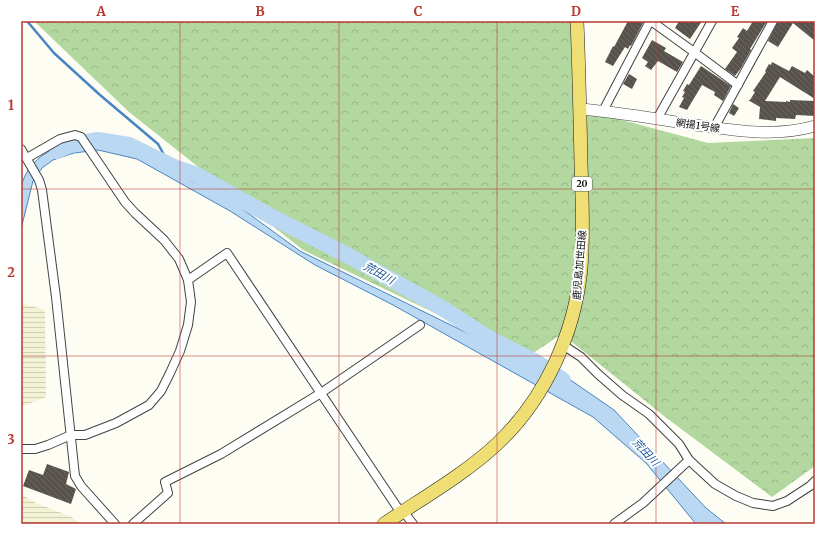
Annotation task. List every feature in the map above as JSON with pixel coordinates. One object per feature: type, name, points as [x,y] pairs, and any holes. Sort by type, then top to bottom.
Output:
[{"type":"main road","name":"鹿児島加世田線","points":[[384,524],[473,464],[497,444],[511,430],[537,396],[561,351],[576,305],[581,269],[583,228],[577,21]]},
{"type":"street","points":[[603,111],[650,21],[738,85]]},
{"type":"street","points":[[656,119],[712,21]]},
{"type":"street","points":[[714,128],[773,21]]},
{"type":"street","name":"網揚1号線","points":[[580,109],[603,111],[714,128],[766,133],[794,132],[815,126]]},
{"type":"street","points":[[21,449],[35,449],[71,435],[84,435],[116,423],[141,410],[156,398],[170,373],[185,337],[188,325],[191,302],[188,280],[179,260],[164,240],[125,202],[81,137],[75,135],[60,139],[24,154],[39,180],[42,190],[56,297],[71,435],[75,476],[81,486],[115,524]]},
{"type":"street","points":[[188,280],[227,253],[397,507],[403,511],[413,524]]},
{"type":"street","points":[[133,524],[168,493],[165,482],[221,454],[321,393],[420,324]]},
{"type":"street","points":[[561,351],[581,357],[622,395],[649,414],[679,444],[689,460],[715,484],[736,496],[753,503],[772,506],[787,501],[815,481]]},
{"type":"street","points":[[614,524],[634,510],[689,460]]},
{"type":"green space","points":[[34,21],[577,21],[581,109],[708,143],[815,138],[815,466],[772,497],[664,416],[562,334],[527,357],[303,250],[129,112]]},
{"type":"green space","points":[[21,303],[45,310],[46,397],[21,407]]},
{"type":"green space","points":[[21,494],[36,503],[72,517],[80,524],[21,524]]},
{"type":"water","points":[[75,143],[99,143],[142,155],[234,203],[300,251],[516,357],[569,379],[614,410],[706,508],[726,524],[696,524],[646,463],[593,417],[393,305],[315,265],[230,211],[137,159],[98,150],[74,153],[53,160],[42,168],[33,181],[21,229],[21,189],[26,173],[31,166],[44,154],[59,146]]},
{"type":"building","points":[[628,21],[644,21],[631,46],[630,45],[628,49],[625,47],[613,66],[605,62]]},
{"type":"building","points":[[679,21],[702,21],[690,39],[675,28]]},
{"type":"building","points":[[753,21],[767,21],[735,76],[725,69],[737,52],[732,48],[739,38],[737,37],[743,28],[747,31]]},
{"type":"building","points":[[778,21],[815,21],[815,41],[793,23],[778,47],[768,41]]},
{"type":"building","points":[[652,40],[666,48],[664,51],[683,62],[677,72],[658,61],[651,70],[645,66],[648,62],[642,58]]},
{"type":"building","points":[[772,62],[789,71],[792,66],[805,73],[807,70],[815,77],[815,99],[780,77],[765,101],[815,101],[815,116],[796,115],[795,119],[776,118],[776,121],[759,119],[760,107],[748,100],[750,100],[755,92],[753,91],[766,72],[765,71],[769,64],[771,65]]},
{"type":"building","points":[[701,66],[731,86],[723,101],[714,95],[715,92],[702,85],[687,110],[679,107],[684,98],[682,97],[685,92],[683,91],[687,84],[689,85]]},
{"type":"building","points":[[629,74],[637,79],[632,89],[623,84]]},
{"type":"building","points":[[733,104],[739,108],[734,116],[729,113]]},
{"type":"building","points":[[47,464],[69,472],[66,484],[76,489],[71,504],[23,486],[29,470],[43,475]]},
{"type":"waterway","points":[[27,21],[54,53],[100,95],[158,144],[169,164]]},
{"type":"waterway","name":"荒田川","points":[[57,151],[70,145],[98,140],[129,145],[174,167],[195,174],[272,217],[349,256],[442,308],[492,340],[538,363],[563,380]]}]
